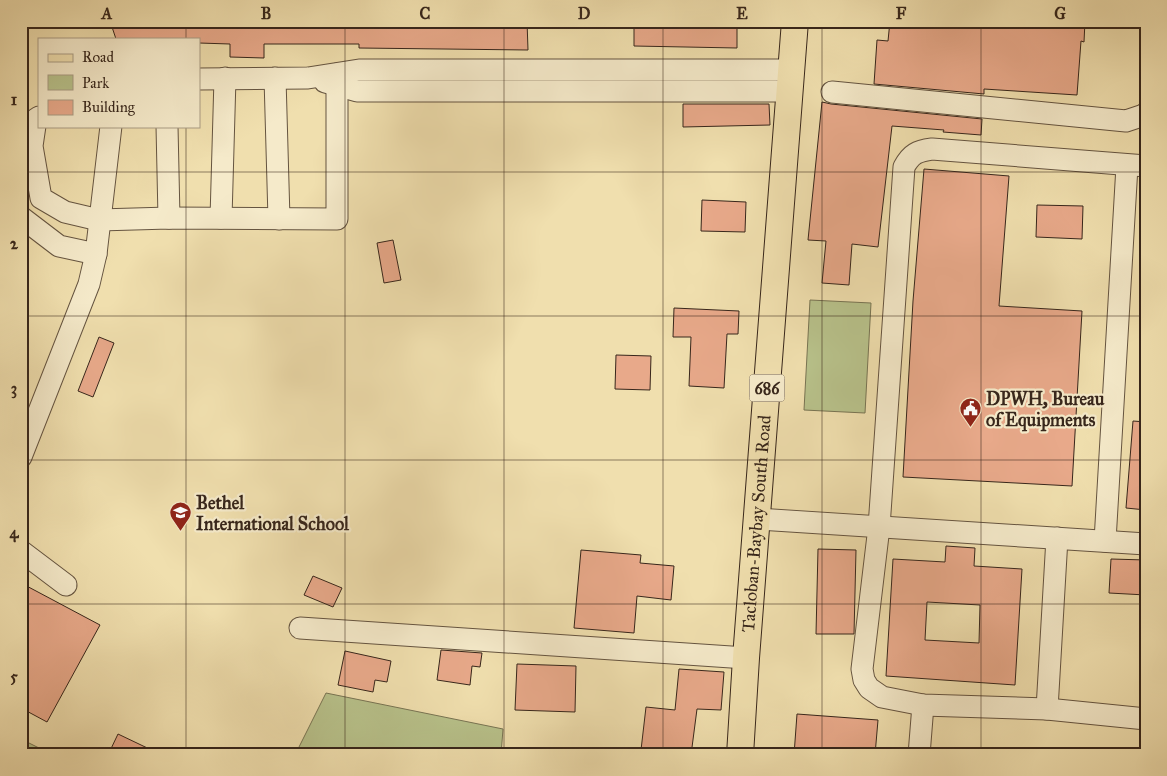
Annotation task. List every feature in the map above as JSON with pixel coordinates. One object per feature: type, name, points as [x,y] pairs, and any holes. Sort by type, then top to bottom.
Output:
[{"type":"main road","name":"Tacloban-Baybay South Road","points":[[740,755],[795,21]]},
{"type":"street","points":[[200,79],[337,79],[368,70],[791,81]]},
{"type":"street","points":[[221,218],[225,78]]},
{"type":"street","points":[[274,78],[279,218]]},
{"type":"street","points":[[38,118],[36,119],[32,146],[42,198],[65,212],[99,220],[337,218],[337,79]]},
{"type":"street","points":[[832,92],[1126,122],[1146,113]]},
{"type":"street","points":[[21,457],[89,284],[96,254],[110,128]]},
{"type":"street","points":[[167,128],[168,218]]},
{"type":"street","points":[[1105,541],[1137,166],[932,148],[920,150],[909,157],[904,167],[879,527],[862,668],[864,680],[869,688],[882,697],[923,705],[1047,709],[1146,719]]},
{"type":"street","points":[[21,217],[59,246],[96,254]]},
{"type":"street","points":[[757,519],[1146,544]]},
{"type":"street","points":[[1047,709],[1057,538]]},
{"type":"street","points":[[21,551],[66,585]]},
{"type":"street","points":[[300,628],[746,658]]},
{"type":"street","points":[[919,755],[923,705]]},
{"type":"green space","points":[[810,300],[871,303],[865,413],[804,410]]},
{"type":"green space","points":[[326,693],[503,729],[501,755],[295,755]]},
{"type":"green space","points":[[21,739],[53,755],[21,755]]},
{"type":"building","points":[[110,21],[527,21],[528,50],[359,48],[359,44],[264,44],[264,58],[230,57],[230,44],[200,43],[200,38],[116,38]]},
{"type":"building","points":[[634,21],[737,21],[737,48],[634,46]]},
{"type":"building","points":[[890,21],[1085,21],[1084,42],[1081,41],[1077,95],[984,89],[984,94],[874,84],[877,40],[888,41]]},
{"type":"building","points":[[822,102],[982,119],[981,135],[892,126],[878,247],[852,244],[849,285],[822,283],[826,241],[808,240]]},
{"type":"building","points":[[683,104],[769,104],[770,125],[683,127]]},
{"type":"building","points":[[924,169],[1009,176],[999,306],[1082,311],[1072,486],[903,477],[913,301]]},
{"type":"building","points":[[702,200],[746,202],[745,232],[701,231]]},
{"type":"building","points":[[1037,205],[1083,206],[1082,239],[1036,237]]},
{"type":"building","points":[[393,240],[401,280],[384,283],[377,243]]},
{"type":"building","points":[[674,308],[739,311],[738,334],[727,334],[724,388],[689,386],[691,337],[673,337]]},
{"type":"building","points":[[99,337],[114,343],[93,397],[78,391]]},
{"type":"building","points":[[616,355],[651,356],[650,390],[615,389]]},
{"type":"building","points":[[1133,421],[1146,422],[1146,510],[1126,508]]},
{"type":"building","points":[[946,546],[975,548],[974,566],[1022,569],[1015,685],[886,676],[893,559],[945,562]],"holes":[[[927,602],[980,605],[979,643],[925,640]]]},
{"type":"building","points":[[818,549],[856,550],[854,634],[816,634]]},
{"type":"building","points":[[581,550],[641,555],[640,563],[674,566],[671,600],[637,596],[634,633],[574,628]]},
{"type":"building","points":[[1111,559],[1146,560],[1146,595],[1109,593]]},
{"type":"building","points":[[313,576],[342,588],[333,607],[304,595]]},
{"type":"building","points":[[21,583],[100,625],[47,722],[21,708]]},
{"type":"building","points":[[441,650],[482,653],[480,667],[472,666],[470,685],[437,680]]},
{"type":"building","points":[[345,651],[391,661],[387,682],[375,680],[373,692],[338,685]]},
{"type":"building","points":[[517,664],[576,666],[575,712],[515,710]]},
{"type":"building","points":[[679,669],[724,672],[721,710],[697,709],[691,755],[641,750],[646,707],[675,710]]},
{"type":"building","points":[[797,714],[878,720],[875,755],[794,755]]},
{"type":"building","points":[[118,734],[162,755],[108,755]]},
{"type":"place","name":"DPWH, Bureau of Equipments","points":[[970,428]]},
{"type":"place","name":"Bethel International School","points":[[180,532]]}]
